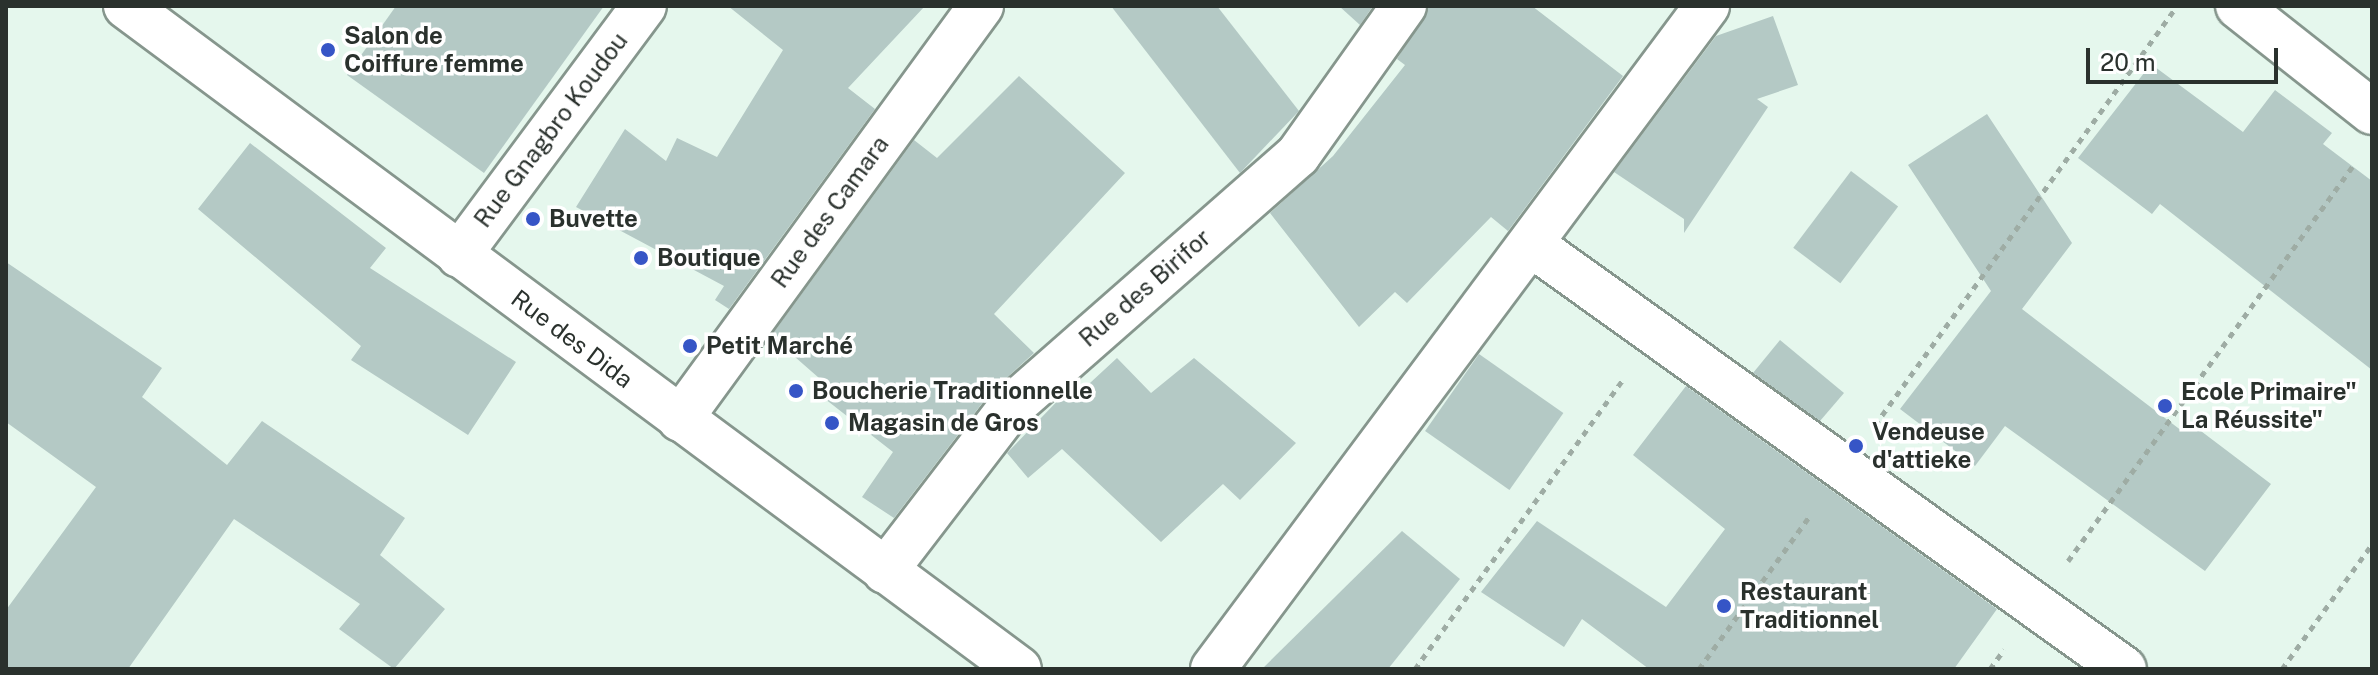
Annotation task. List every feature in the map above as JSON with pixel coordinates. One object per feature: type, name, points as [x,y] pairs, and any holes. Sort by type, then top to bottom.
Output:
[{"type":"street","name":"Rue des Dida","points":[[126,6],[1019,669]]},
{"type":"street","name":"Rue Gnagbro Koudou","points":[[459,255],[644,6]]},
{"type":"street","name":"Rue des Camara","points":[[680,419],[981,6]]},
{"type":"street","name":"Rue des Birifor","points":[[885,571],[1010,408],[1298,155],[1404,6]]},
{"type":"street","points":[[1213,669],[1532,245],[1707,6]]},
{"type":"street","points":[[2238,6],[2367,132]]},
{"type":"street","points":[[1532,245],[2124,669]]},
{"type":"path","points":[[1699,669],[2177,6]]},
{"type":"path","points":[[1990,669],[2367,132]]},
{"type":"path","points":[[1415,669],[1657,334]]},
{"type":"path","points":[[2282,669],[2372,544]]},
{"type":"building","points":[[396,6],[604,6],[484,173],[347,75]]},
{"type":"building","points":[[728,6],[925,6],[848,88],[875,109],[729,309],[715,300],[724,286],[576,207],[625,129],[666,161],[677,138],[717,157],[783,50]]},
{"type":"building","points":[[1111,6],[1217,6],[1299,111],[1240,173]]},
{"type":"building","points":[[1339,6],[1373,6],[1360,25]]},
{"type":"building","points":[[1429,6],[1532,6],[1623,76],[1508,231],[1491,217],[1407,303],[1395,292],[1359,327],[1270,213],[1333,156],[1405,65],[1397,59]]},
{"type":"building","points":[[1773,16],[1798,85],[1757,99],[1768,107],[1684,233],[1684,219],[1614,172],[1716,36]]},
{"type":"building","points":[[2151,64],[2243,132],[2275,90],[2332,133],[2323,144],[2372,181],[2372,370],[2160,204],[2152,214],[2078,158]]},
{"type":"building","points":[[1019,76],[1125,173],[994,314],[1034,353],[990,393],[894,518],[862,497],[893,452],[820,395],[827,385],[771,336],[914,140],[937,158]]},
{"type":"building","points":[[1987,114],[2072,243],[2022,309],[2182,431],[2189,422],[2271,484],[2205,571],[2005,426],[1975,466],[1900,409],[1991,291],[1908,165]]},
{"type":"building","points":[[250,143],[386,248],[370,268],[516,362],[468,435],[351,360],[361,346],[198,209]]},
{"type":"building","points":[[1851,171],[1898,207],[1840,283],[1793,248]]},
{"type":"building","points":[[6,262],[162,368],[142,397],[227,465],[262,421],[405,518],[380,555],[445,609],[394,669],[339,629],[360,604],[234,519],[128,669],[6,669],[6,610],[96,487],[6,422]]},
{"type":"building","points":[[1780,340],[1844,393],[1820,421],[1753,373]]},
{"type":"building","points":[[1479,354],[1563,413],[1509,490],[1425,431]]},
{"type":"building","points":[[1117,358],[1151,393],[1194,358],[1296,443],[1240,500],[1223,484],[1161,542],[1062,449],[1028,478],[1007,453],[1070,388],[1077,395]]},
{"type":"building","points":[[1686,386],[1997,609],[1954,669],[1649,669],[1582,619],[1564,647],[1481,592],[1537,521],[1666,607],[1725,529],[1633,455]]},
{"type":"building","points":[[1402,531],[1460,579],[1388,669],[1262,669]]},
{"type":"place","name":"Salon de Coiffure femme","points":[[328,50]]},
{"type":"place","name":"Buvette","points":[[533,219]]},
{"type":"place","name":"Boutique","points":[[641,258]]},
{"type":"place","name":"Petit Marché","points":[[690,346]]},
{"type":"place","name":"Boucherie Traditionnelle","points":[[796,391]]},
{"type":"place","name":"Ecole Primaire\" La Réussite\"","points":[[2165,406]]},
{"type":"place","name":"Magasin de Gros","points":[[832,423]]},
{"type":"place","name":"Vendeuse d'attieke","points":[[1856,446]]},
{"type":"place","name":"Restaurant Traditionnel","points":[[1724,606]]}]
